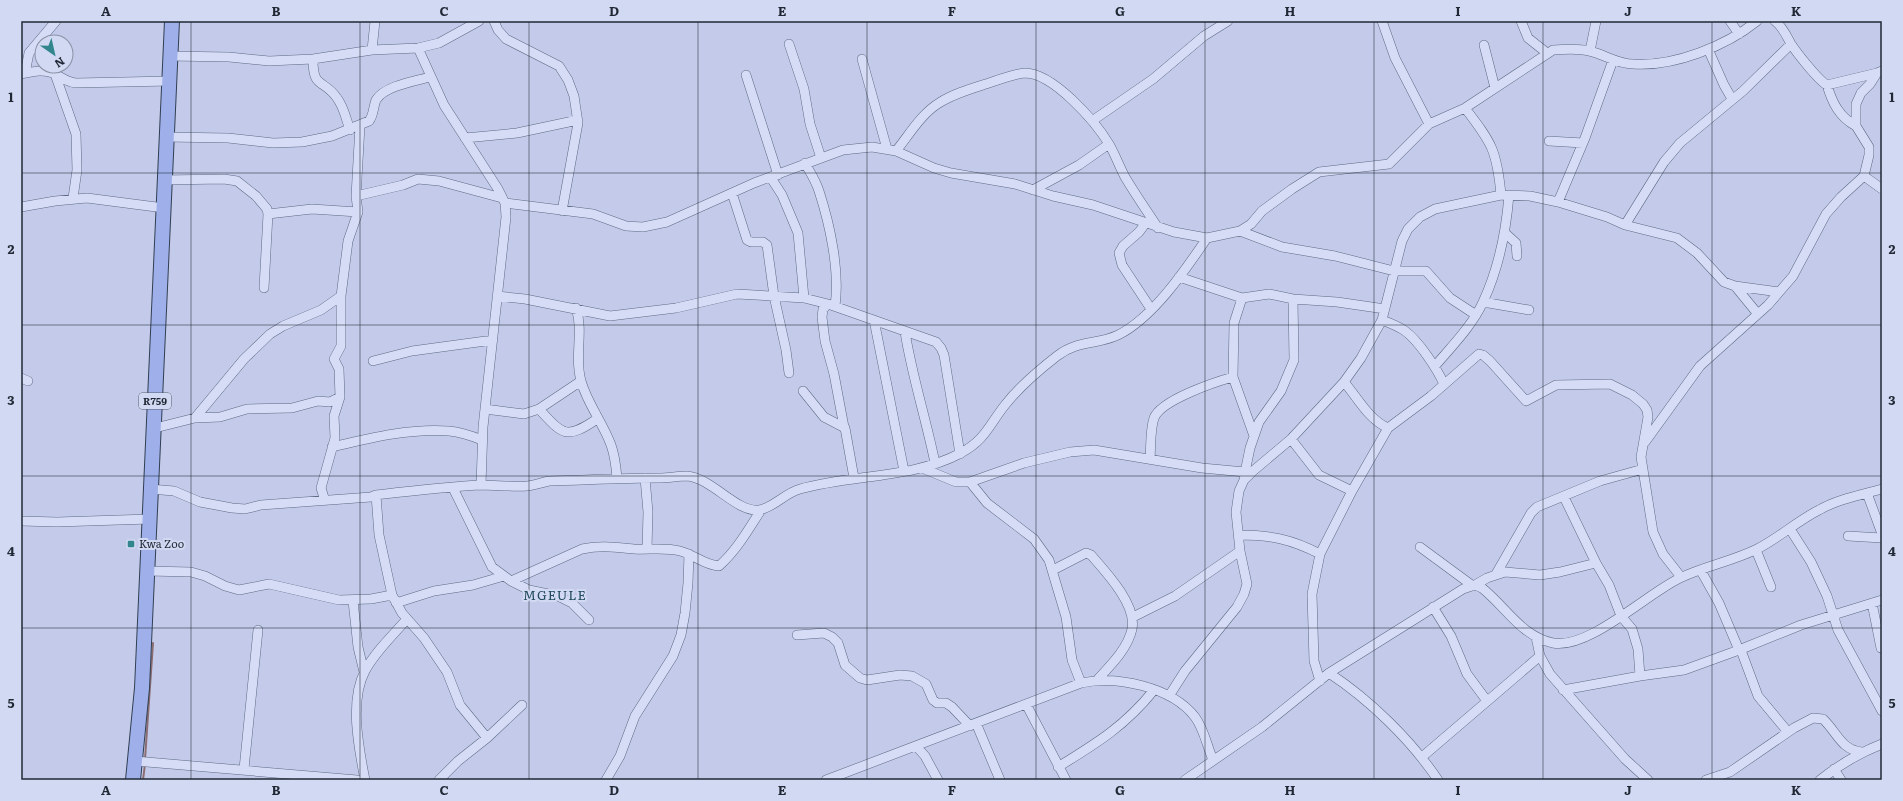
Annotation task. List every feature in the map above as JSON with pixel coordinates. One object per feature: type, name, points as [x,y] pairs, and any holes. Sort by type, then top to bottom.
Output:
[{"type":"main road","name":"R759","points":[[133,780],[142,688],[148,572],[150,489],[155,428],[164,180],[172,21]]},
{"type":"street","points":[[34,72],[23,73],[29,52],[56,21]]},
{"type":"street","points":[[372,50],[375,21]]},
{"type":"street","points":[[170,56],[229,57],[269,61],[312,59],[372,50],[418,48],[439,43],[480,21]]},
{"type":"street","points":[[494,21],[498,30],[506,39],[559,66],[564,71],[574,96],[578,120],[578,131],[565,187],[562,211]]},
{"type":"street","points":[[1092,120],[1153,79],[1204,36],[1228,21]]},
{"type":"street","points":[[1382,21],[1395,58],[1429,124]]},
{"type":"street","points":[[1521,21],[1528,38],[1547,53]]},
{"type":"street","points":[[1590,51],[1596,21]]},
{"type":"street","points":[[1730,21],[1739,34]]},
{"type":"street","points":[[356,196],[403,185],[418,179],[439,181],[504,200],[562,211],[593,214],[626,226],[643,227],[667,222],[805,163],[843,150],[872,147],[896,151],[934,168],[951,173],[1015,184],[1093,205],[1158,228],[1207,238],[1240,231],[1251,224],[1262,211],[1292,188],[1320,172],[1389,164],[1429,124],[1465,108],[1553,50],[1568,49],[1590,51],[1613,60],[1632,64],[1657,63],[1708,49],[1739,34],[1757,21]]},
{"type":"street","points":[[1775,21],[1785,31],[1791,44],[1827,85],[1835,106],[1849,122],[1856,126]]},
{"type":"street","points":[[789,44],[804,89],[810,124],[821,158]]},
{"type":"street","points":[[1625,225],[1664,162],[1680,143],[1705,121],[1719,112],[1769,68],[1791,44]]},
{"type":"street","points":[[1484,45],[1495,88]]},
{"type":"street","points":[[418,48],[444,105],[504,200],[506,217],[482,440],[481,485]]},
{"type":"street","points":[[1708,49],[1732,99]]},
{"type":"street","points":[[862,58],[887,149]]},
{"type":"street","points":[[312,59],[314,77],[318,83],[336,97],[342,107],[350,130]]},
{"type":"street","points":[[1558,202],[1583,143],[1613,60]]},
{"type":"street","points":[[1827,85],[1879,72]]},
{"type":"street","points":[[1644,445],[1700,366],[1757,313],[1768,305],[1793,276],[1826,214],[1840,197],[1864,176],[1869,155],[1869,147],[1856,126],[1855,115],[1858,99],[1879,72]]},
{"type":"street","points":[[55,74],[68,82],[76,83],[170,81]]},
{"type":"street","points":[[55,74],[76,134],[77,170],[73,198]]},
{"type":"street","points":[[896,151],[924,115],[938,104],[966,90],[1024,74],[1038,76],[1067,96],[1092,120],[1109,144],[1124,176],[1158,228]]},
{"type":"street","points":[[746,75],[775,177],[798,233],[804,298]]},
{"type":"street","points":[[166,137],[228,138],[273,143],[302,142],[332,136],[360,126],[371,119],[376,99],[386,92],[406,83],[430,77]]},
{"type":"street","points":[[1436,366],[1476,315],[1483,302],[1498,262],[1505,233],[1505,195],[1494,150],[1487,136],[1465,108]]},
{"type":"street","points":[[465,138],[517,133],[578,120]]},
{"type":"street","points":[[325,501],[321,488],[335,438],[334,416],[340,397],[339,369],[334,359],[341,346],[342,296],[348,241],[358,212],[356,196],[360,126]]},
{"type":"street","points":[[1550,141],[1583,143]]},
{"type":"street","points":[[1033,190],[1079,165],[1109,144]]},
{"type":"street","points":[[805,163],[819,189],[827,220],[837,285],[832,305]]},
{"type":"street","points":[[1864,176],[1882,189]]},
{"type":"street","points":[[164,180],[224,179],[237,181],[256,196],[267,209],[268,214],[264,288]]},
{"type":"street","points":[[732,193],[747,240],[751,242],[763,242],[767,245],[774,296],[786,350],[789,373]]},
{"type":"street","points":[[922,468],[956,482],[970,482],[1024,463],[1070,452],[1094,450],[1244,476],[1291,439],[1344,382],[1361,358],[1382,320],[1402,241],[1408,229],[1420,217],[1435,209],[1505,195],[1530,196],[1558,202],[1607,217],[1625,225],[1677,238],[1697,253],[1724,282],[1735,286],[1779,292]]},
{"type":"street","points":[[21,207],[73,198],[87,198],[164,208]]},
{"type":"street","points":[[268,214],[312,209],[358,212]]},
{"type":"street","points":[[1145,224],[1139,232],[1123,246],[1120,253],[1122,266],[1151,309]]},
{"type":"street","points":[[1240,231],[1282,247],[1335,256],[1394,271],[1426,271],[1450,298],[1476,315]]},
{"type":"street","points":[[1505,233],[1516,243],[1517,256]]},
{"type":"street","points":[[148,572],[191,572],[205,576],[225,586],[240,590],[269,584],[339,600],[352,601],[394,599],[508,579],[582,549],[594,546],[609,545],[679,551],[688,554],[706,564],[720,566],[736,549],[761,510],[796,490],[824,482],[922,468],[960,454],[976,444],[987,433],[1018,390],[1058,355],[1073,346],[1120,334],[1141,319],[1179,277],[1207,238]]},
{"type":"street","points":[[1179,277],[1242,298],[1269,294],[1293,299],[1337,302],[1385,309]]},
{"type":"street","points":[[1735,286],[1757,313]]},
{"type":"street","points":[[497,296],[525,299],[576,308],[610,316],[676,308],[737,294],[804,298],[832,305],[936,342],[941,348],[946,366],[960,454]]},
{"type":"street","points":[[195,418],[244,359],[270,334],[283,326],[322,310],[342,296]]},
{"type":"street","points":[[1242,298],[1234,323],[1233,377],[1254,436]]},
{"type":"street","points":[[1169,696],[1185,671],[1237,607],[1244,594],[1247,584],[1240,551],[1237,503],[1259,422],[1281,391],[1294,360],[1293,299]]},
{"type":"street","points":[[1483,302],[1529,310]]},
{"type":"street","points":[[832,305],[823,309],[822,316],[825,341],[834,374],[854,478]]},
{"type":"street","points":[[576,308],[579,318],[578,358],[581,381],[613,450],[617,478]]},
{"type":"street","points":[[874,320],[904,471]]},
{"type":"street","points":[[1382,320],[1406,332],[1436,366],[1444,384]]},
{"type":"street","points":[[905,332],[910,361],[935,463]]},
{"type":"street","points":[[373,361],[412,351],[493,340]]},
{"type":"street","points":[[1320,681],[1314,661],[1312,594],[1320,554],[1352,491],[1388,428],[1480,354],[1490,361],[1526,401],[1556,385],[1613,385],[1632,395],[1646,407],[1648,417],[1641,457],[1653,532],[1664,554],[1682,577]]},
{"type":"street","points":[[1150,459],[1154,418],[1159,410],[1192,391],[1233,377]]},
{"type":"street","points":[[485,409],[524,414],[539,409],[581,381]]},
{"type":"street","points":[[1344,382],[1378,424],[1388,428]]},
{"type":"street","points":[[803,390],[824,417],[831,422],[844,427]]},
{"type":"street","points":[[155,428],[195,418],[220,417],[247,409],[292,408],[318,401],[330,402],[340,397]]},
{"type":"street","points":[[539,409],[557,429],[563,433],[573,432],[598,419]]},
{"type":"street","points":[[332,447],[374,438],[423,431],[450,431],[482,440]]},
{"type":"street","points":[[1291,439],[1318,475],[1352,491]]},
{"type":"street","points":[[1496,574],[1531,513],[1544,503],[1564,497],[1600,481],[1643,469]]},
{"type":"street","points":[[150,489],[174,491],[200,502],[245,509],[261,505],[371,497],[376,495],[481,485],[529,486],[548,481],[567,482],[617,478],[695,477],[745,508],[761,510]]},
{"type":"street","points":[[645,478],[648,512],[647,548]]},
{"type":"street","points":[[970,482],[988,503],[1034,539],[1050,560],[1066,617],[1068,642],[1072,660],[1081,683]]},
{"type":"street","points":[[453,488],[492,567],[508,579],[530,590],[558,596],[572,603],[589,620]]},
{"type":"street","points":[[1420,547],[1474,586],[1490,594],[1516,622],[1536,637],[1553,643],[1564,644],[1580,639],[1621,616],[1658,590],[1682,577],[1756,550],[1818,510],[1882,489]]},
{"type":"street","points":[[1867,493],[1882,534]]},
{"type":"street","points":[[376,495],[379,535],[394,599],[407,619],[424,638],[447,672],[460,706],[487,738]]},
{"type":"street","points":[[1564,497],[1608,585],[1621,616],[1629,624],[1636,639],[1640,676]]},
{"type":"street","points":[[21,522],[150,519]]},
{"type":"street","points":[[1790,529],[1815,569],[1827,596],[1832,615],[1850,653],[1882,711]]},
{"type":"street","points":[[1239,535],[1263,535],[1281,538],[1304,545],[1320,554]]},
{"type":"street","points":[[1848,536],[1882,538]]},
{"type":"street","points":[[1756,550],[1771,587]]},
{"type":"street","points":[[1133,617],[1175,596],[1240,551]]},
{"type":"street","points":[[1053,570],[1086,553],[1091,555],[1122,594],[1133,617],[1132,628],[1127,640],[1116,658],[1098,679]]},
{"type":"street","points":[[606,780],[620,756],[635,716],[673,656],[681,635],[688,590],[688,554]]},
{"type":"street","points":[[1185,780],[1262,727],[1330,674],[1463,589],[1474,586],[1496,574],[1505,572],[1540,575],[1560,572],[1596,563]]},
{"type":"street","points":[[1701,571],[1719,603],[1763,704],[1788,732]]},
{"type":"street","points":[[1563,690],[1640,676],[1684,670],[1801,625],[1882,600]]},
{"type":"street","points":[[352,601],[358,647],[364,672]]},
{"type":"street","points":[[1872,603],[1881,648]]},
{"type":"street","points":[[1433,607],[1451,636],[1467,674],[1487,701]]},
{"type":"street","points":[[365,780],[358,742],[357,709],[359,690],[364,672],[407,619]]},
{"type":"street","points":[[244,769],[258,630]]},
{"type":"street","points":[[797,635],[824,633],[832,636],[838,643],[845,665],[860,678],[867,680],[900,675],[912,676],[926,684],[933,700],[937,703],[946,703],[973,724],[1000,780]]},
{"type":"street","points":[[1536,637],[1540,656],[1544,665],[1563,690],[1624,759],[1648,780]]},
{"type":"street","points":[[1422,757],[1540,656]]},
{"type":"street","points":[[1330,674],[1364,700],[1422,757],[1438,780]]},
{"type":"street","points":[[826,780],[1081,683],[1098,679],[1120,680],[1169,696],[1194,716],[1213,760]]},
{"type":"street","points":[[1058,767],[1110,734],[1134,713],[1154,690]]},
{"type":"street","points":[[1026,704],[1066,780]]},
{"type":"street","points":[[439,780],[458,761],[487,738],[522,706]]},
{"type":"street","points":[[1706,780],[1730,772],[1788,732],[1813,718],[1819,717],[1827,723],[1846,746],[1855,751],[1862,752]]},
{"type":"street","points":[[1820,780],[1834,769],[1862,752],[1882,744]]},
{"type":"street","points":[[916,746],[925,756],[938,780]]},
{"type":"street","points":[[135,761],[244,769],[357,780]]},
{"type":"street","points":[[1834,769],[1841,780]]},
{"type":"waterway","points":[[145,759],[153,643]]},
{"type":"waterway","points":[[143,780],[145,764]]},
{"type":"place","name":"Kwa Zoo","points":[[131,544]]},
{"type":"district","name":"MGEULE","points":[[555,595]]}]
